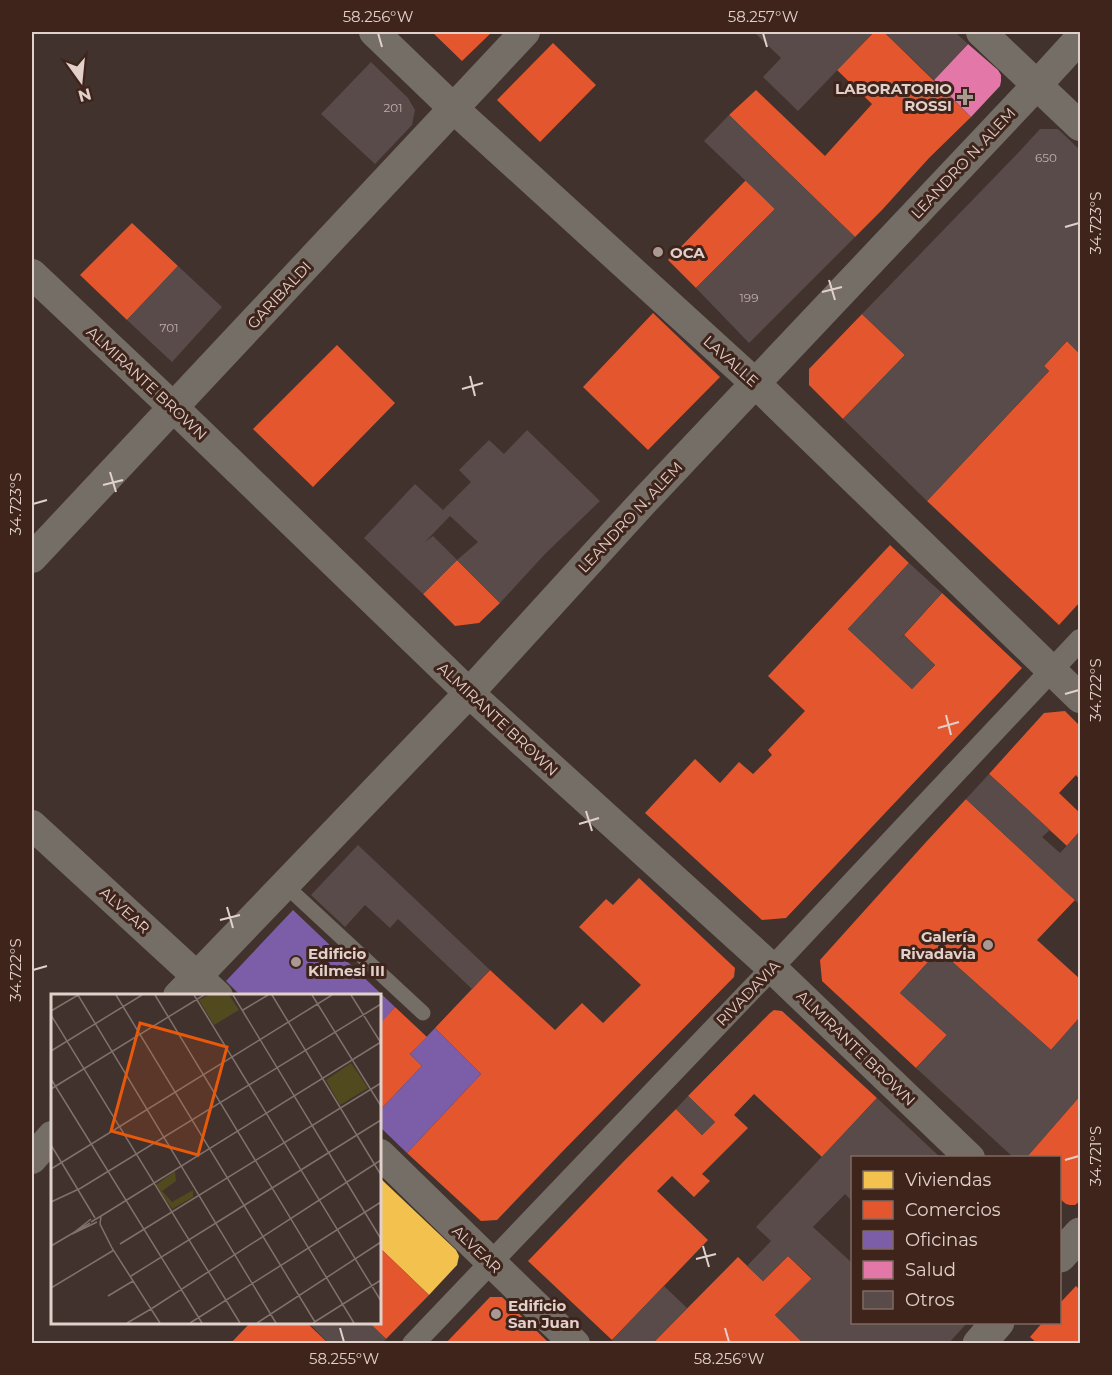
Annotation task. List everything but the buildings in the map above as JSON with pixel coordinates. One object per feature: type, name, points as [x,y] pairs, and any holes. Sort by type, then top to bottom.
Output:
[{"type":"street","name":"LAVALLE","points":[[374,32],[453,108],[755,383],[1080,698]]},
{"type":"street","name":"GARIBALDI","points":[[32,558],[525,32]]},
{"type":"street","points":[[981,32],[1080,126]]},
{"type":"street","name":"LEANDRO N. ALEM","points":[[188,985],[469,693],[645,500],[1080,38]]},
{"type":"street","name":"ALMIRANTE BROWN","points":[[32,274],[469,693],[772,968],[968,1156]]},
{"type":"street","name":"RIVADAVIA","points":[[413,1344],[772,968],[1080,640]]},
{"type":"street","name":"ALVEAR","points":[[32,825],[188,985],[213,994]]},
{"type":"street","points":[[32,1159],[51,1137]]},
{"type":"street","name":"ALVEAR","points":[[381,1155],[575,1344]]},
{"type":"street","points":[[979,1344],[997,1324]]},
{"type":"lane","points":[[285,885],[423,1013]]},
{"type":"place","name":"LABORATORIO ROSSI","points":[[965,97]]},
{"type":"place","name":"OCA","points":[[658,252]]},
{"type":"place","name":"Galería Rivadavia","points":[[988,945]]},
{"type":"place","name":"Edificio Kilmesi III","points":[[296,962]]},
{"type":"place","name":"Edificio San Juan","points":[[496,1314]]}]
